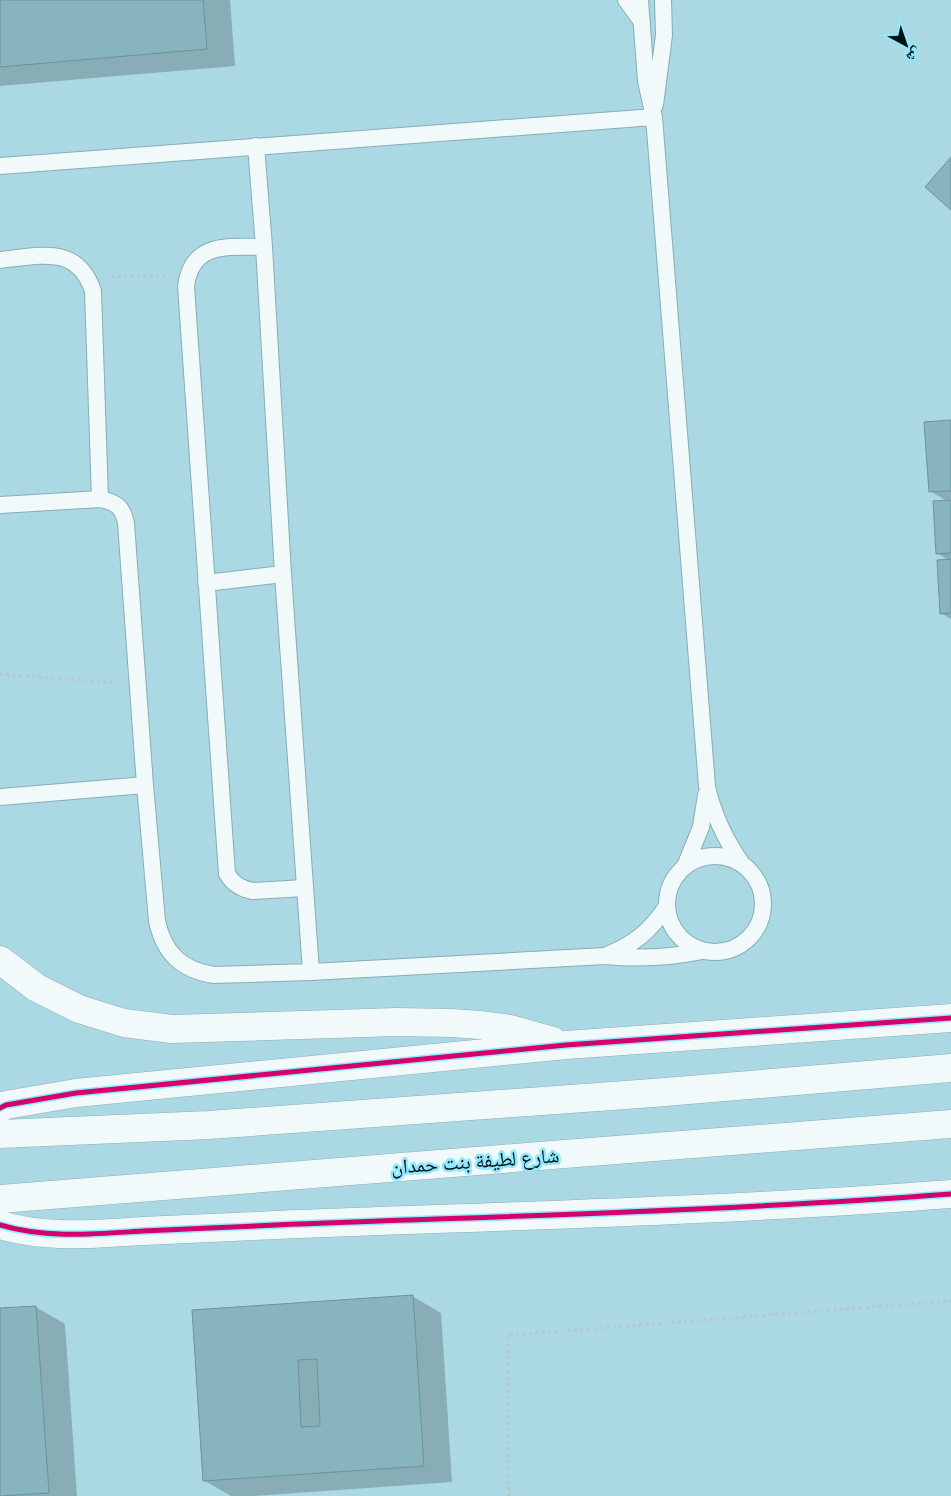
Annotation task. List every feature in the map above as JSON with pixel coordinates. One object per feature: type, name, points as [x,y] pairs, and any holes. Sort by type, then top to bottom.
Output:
[{"type":"street","points":[[0,960],[37,988],[79,1009],[124,1023],[172,1029],[397,1022],[451,1023],[510,1029],[566,1045]]},
{"type":"street","points":[[0,1108],[76,1093],[566,1045],[951,1018]]},
{"type":"street","points":[[0,1134],[210,1125],[653,1093],[951,1068]]},
{"type":"street","name":"شارع لطيفة بنت حمدان","points":[[0,1199],[951,1124]]},
{"type":"street","points":[[0,1225],[16,1230],[51,1235],[86,1234],[745,1208],[951,1194]]},
{"type":"lane","points":[[626,0],[642,22]]},
{"type":"lane","points":[[0,505],[100,499],[111,501],[119,506],[124,514],[156,921],[166,948],[186,967],[200,973],[214,975],[311,972],[605,956],[653,958],[678,956],[702,951],[716,952],[732,949],[745,942],[755,931],[761,917],[763,902],[760,888],[753,874],[742,864],[720,827],[712,807],[707,786],[654,117],[646,81],[640,0]]},
{"type":"lane","points":[[654,117],[663,51],[663,0]]},
{"type":"lane","points":[[0,166],[654,117]]},
{"type":"lane","points":[[256,146],[311,972]]},
{"type":"lane","points":[[264,247],[215,249],[203,254],[194,263],[188,274],[186,286],[227,874],[231,880],[245,890],[304,888]]},
{"type":"lane","points":[[0,260],[55,256],[68,259],[80,267],[88,278],[93,291],[100,499]]},
{"type":"lane","points":[[206,583],[283,574]]},
{"type":"lane","points":[[0,797],[145,785]]},
{"type":"lane","points":[[702,951],[688,944],[677,934],[669,921],[666,906],[668,891],[675,878],[685,866],[701,827],[707,786]]},
{"type":"lane","points":[[685,866],[698,859],[713,856],[728,858],[742,864]]},
{"type":"lane","points":[[605,956],[624,948],[642,936],[656,922],[666,906]]},
{"type":"path","points":[[88,278],[188,274]]},
{"type":"path","points":[[0,674],[138,684]]},
{"type":"path","points":[[509,1496],[508,1335],[951,1301]]},
{"type":"building","points":[[0,0],[203,0],[207,49],[0,67]]},
{"type":"building","points":[[951,157],[951,210],[925,187]]},
{"type":"building","points":[[951,420],[951,491],[929,492],[924,422]]},
{"type":"building","points":[[951,500],[951,553],[936,554],[933,501]]},
{"type":"building","points":[[951,559],[951,613],[940,614],[937,560]]},
{"type":"building","points":[[413,1295],[424,1466],[203,1481],[192,1310]],"holes":[[[317,1359],[320,1426],[301,1427],[298,1360]]]},
{"type":"building","points":[[36,1306],[49,1493],[0,1496],[0,1308]]},
{"type":"cycle path","points":[[0,1108],[6,1105],[76,1093],[566,1045],[951,1018]]},
{"type":"cycle path","points":[[0,1225],[53,1234],[89,1234],[698,1209],[951,1194]]}]
